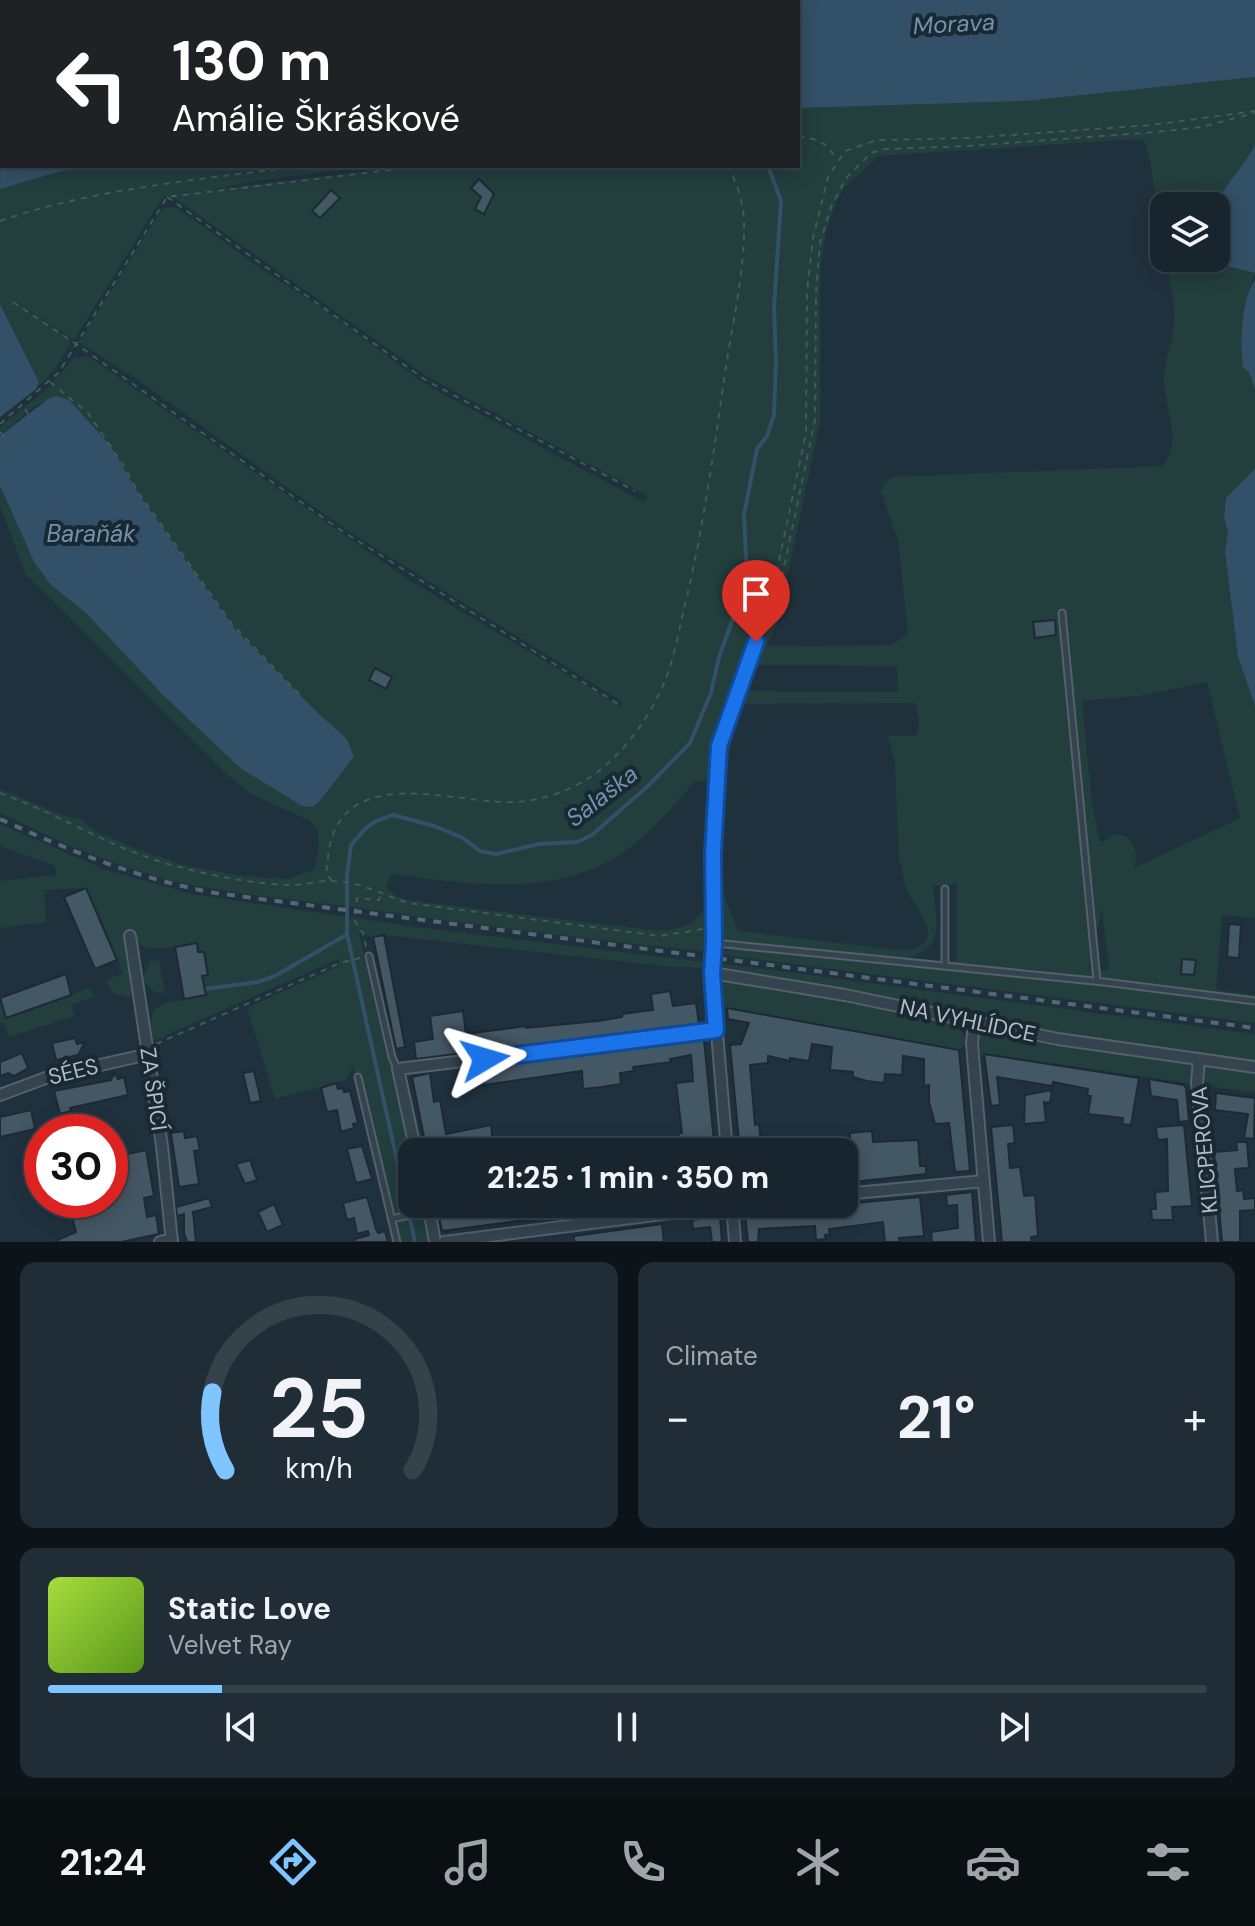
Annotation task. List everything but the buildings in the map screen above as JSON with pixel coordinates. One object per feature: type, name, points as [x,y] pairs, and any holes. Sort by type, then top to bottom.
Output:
[{"type":"street","points":[[726,1138],[712,973],[713,853],[719,746],[756,642]]},
{"type":"street","name":"ZA ŠPICÍ","points":[[130,936],[162,1146],[172,1241]]},
{"type":"street","name":"NA VYHLÍDCE","points":[[712,973],[845,995],[1058,1039],[1255,1067]]},
{"type":"street","points":[[974,1023],[972,1044],[989,1242]]},
{"type":"street","points":[[413,1138],[398,1069],[716,1030]]},
{"type":"street","name":"SÉES","points":[[0,1095],[51,1076],[149,1054]]},
{"type":"street","name":"KLICPEROVA","points":[[1199,1059],[1197,1083],[1212,1242]]},
{"type":"street","points":[[858,1193],[984,1181]]},
{"type":"street","points":[[430,1218],[435,1242]]},
{"type":"street","points":[[444,1242],[626,1218]]},
{"type":"street","points":[[733,1218],[735,1242]]},
{"type":"street","points":[[160,1242],[172,1241]]},
{"type":"lane","points":[[1062,613],[1097,981]]},
{"type":"lane","points":[[945,889],[945,966]]},
{"type":"lane","points":[[714,943],[1097,981],[1255,1001]]},
{"type":"lane","points":[[369,956],[392,1057],[398,1069]]},
{"type":"lane","points":[[358,1077],[397,1242]]},
{"type":"lane","points":[[391,1219],[398,1217]]},
{"type":"path","points":[[756,642],[776,575],[806,433],[809,265],[819,207],[837,161],[845,151],[877,140],[968,138],[1152,125],[1255,112]]},
{"type":"path","points":[[756,642],[773,614],[778,596],[815,420],[816,293],[823,227],[852,171],[871,153],[885,149],[1156,132],[1201,127],[1255,112]]},
{"type":"path","points":[[800,137],[826,145],[837,161]]},
{"type":"path","points":[[0,221],[34,209],[124,192],[286,168]]},
{"type":"path","points":[[167,197],[406,168]]},
{"type":"path","points":[[332,881],[326,873],[332,837],[357,805],[376,796],[403,793],[518,802],[548,796],[583,782],[644,723],[661,690],[676,641],[704,520],[715,449],[741,270],[744,222],[741,202],[729,168]]},
{"type":"path","points":[[0,424],[59,372],[167,197]]},
{"type":"path","points":[[167,197],[427,381],[635,491]]},
{"type":"path","points":[[13,302],[342,531],[623,707]]},
{"type":"path","points":[[49,382],[88,413],[138,492],[232,624],[303,698]]},
{"type":"path","points":[[25,409],[29,415]]},
{"type":"path","points":[[0,432],[4,437]]},
{"type":"path","points":[[0,793],[34,806],[123,850],[161,863],[216,875],[291,886],[332,881],[361,885],[408,903],[660,936],[714,928]]},
{"type":"path","points":[[149,1054],[154,1045],[340,963],[369,956],[363,933],[354,920],[357,898],[379,900],[381,895]]},
{"type":"green space","points":[[1255,77],[1255,145],[1224,192],[1155,192],[1149,155],[1144,140],[1139,139],[878,156],[846,186],[836,202],[826,232],[820,270],[820,422],[778,621],[767,646],[892,645],[908,634],[898,539],[880,490],[891,477],[1163,466],[1172,445],[1164,375],[1174,317],[1168,272],[1230,272],[1230,268],[1255,273],[1244,310],[1244,344],[1255,389],[1255,469],[1226,498],[1224,517],[1228,533],[1225,552],[1238,657],[1255,706],[1255,918],[1222,915],[1216,990],[1255,995],[1255,1023],[723,955],[726,950],[749,950],[897,964],[957,961],[957,884],[933,886],[937,921],[933,940],[928,948],[905,958],[719,939],[716,931],[707,950],[701,951],[526,931],[188,884],[100,858],[0,813],[0,789],[62,815],[80,819],[97,832],[137,849],[187,866],[244,876],[288,879],[314,870],[319,845],[318,832],[310,821],[251,794],[229,776],[26,575],[0,506],[0,486],[35,564],[51,585],[88,615],[162,694],[240,768],[347,739],[235,629],[140,496],[110,445],[69,400],[59,398],[41,403],[0,436],[0,427],[48,388],[74,358],[88,356],[409,580],[625,709],[621,701],[345,529],[135,378],[79,342],[160,212],[168,207],[177,208],[264,271],[321,307],[425,384],[645,503],[648,496],[428,377],[174,195],[163,197],[74,340],[12,300],[71,340],[50,375],[0,417],[0,189],[82,168],[359,168],[254,181],[212,190],[391,168],[800,168],[800,108],[1025,101]],"holes":[[[758,665],[897,666],[898,692],[749,691],[747,694]],[[1207,682],[1240,818],[1134,868],[1136,851],[1128,838],[1116,834],[1100,843],[1092,802],[1082,701],[1146,695]],[[916,703],[919,726],[916,736],[888,736],[895,763],[899,861],[905,886],[926,923],[926,939],[919,946],[906,951],[738,931],[725,897],[719,891],[726,773],[743,704]],[[695,781],[712,781],[706,905],[696,919],[682,927],[650,930],[408,900],[386,888],[391,874],[481,884],[541,882],[571,876],[599,866],[635,844]],[[1102,908],[1109,970],[1088,970]]]},
{"type":"green space","points":[[0,824],[103,869],[192,894],[416,927],[704,962],[703,968],[385,935],[373,937],[359,933],[407,1138],[398,1138],[398,1218],[423,1218],[429,1242],[400,1242],[364,1088],[360,1076],[355,1077],[353,1065],[347,1080],[275,1099],[247,1008],[339,966],[338,959],[153,1041],[151,1022],[155,1010],[184,999],[175,947],[154,949],[139,945],[135,934],[126,936],[134,990],[128,998],[113,993],[105,981],[123,973],[86,888],[44,890],[46,922],[0,928],[0,881],[56,875],[55,866],[0,846]]},
{"type":"green space","points":[[159,960],[165,993],[152,990],[143,979],[150,961]]},
{"type":"green space","points":[[718,963],[1255,1034],[1255,1093],[988,1054],[984,1057],[976,1050],[981,1021],[955,1016],[967,1042],[959,1050],[720,1007],[722,971]]},
{"type":"green space","points":[[90,988],[94,996],[71,1005],[75,1016],[9,1037],[4,1023],[0,1023],[0,1001],[7,1018]]},
{"type":"water","name":"Morava","points":[[800,0],[1255,0],[1255,77],[1025,101],[800,108]]},
{"type":"water","points":[[1255,145],[1255,273],[1230,267],[1230,192],[1223,192]]},
{"type":"water","points":[[0,168],[82,168],[58,172],[0,189]]},
{"type":"water","points":[[1255,280],[1255,389],[1249,372],[1243,367],[1242,346],[1244,310]]},
{"type":"water","points":[[0,304],[39,382],[36,389],[0,417]]},
{"type":"water","name":"Baraňák","points":[[56,396],[69,400],[110,445],[140,496],[235,629],[347,739],[354,757],[312,807],[302,806],[240,768],[162,694],[87,614],[51,585],[35,564],[0,486],[0,436]]},
{"type":"water","points":[[1255,469],[1255,706],[1238,657],[1225,552],[1228,533],[1224,517],[1226,498]]},
{"type":"waterway","name":"Salaška","points":[[415,1242],[347,934],[347,876],[351,845],[366,828],[393,815],[434,826],[463,838],[480,851],[496,854],[539,844],[577,842],[592,835],[648,786],[690,743],[711,693],[719,657],[747,580],[744,515],[757,449],[767,436],[774,415],[774,307],[781,201],[769,168]]},
{"type":"waterway","points":[[205,989],[258,982],[275,976],[346,935]]},
{"type":"railway","points":[[0,819],[105,863],[215,893],[1255,1028]]},
{"type":"route","points":[[485,1059],[716,1030],[712,973],[713,853],[719,746],[756,642]]}]
